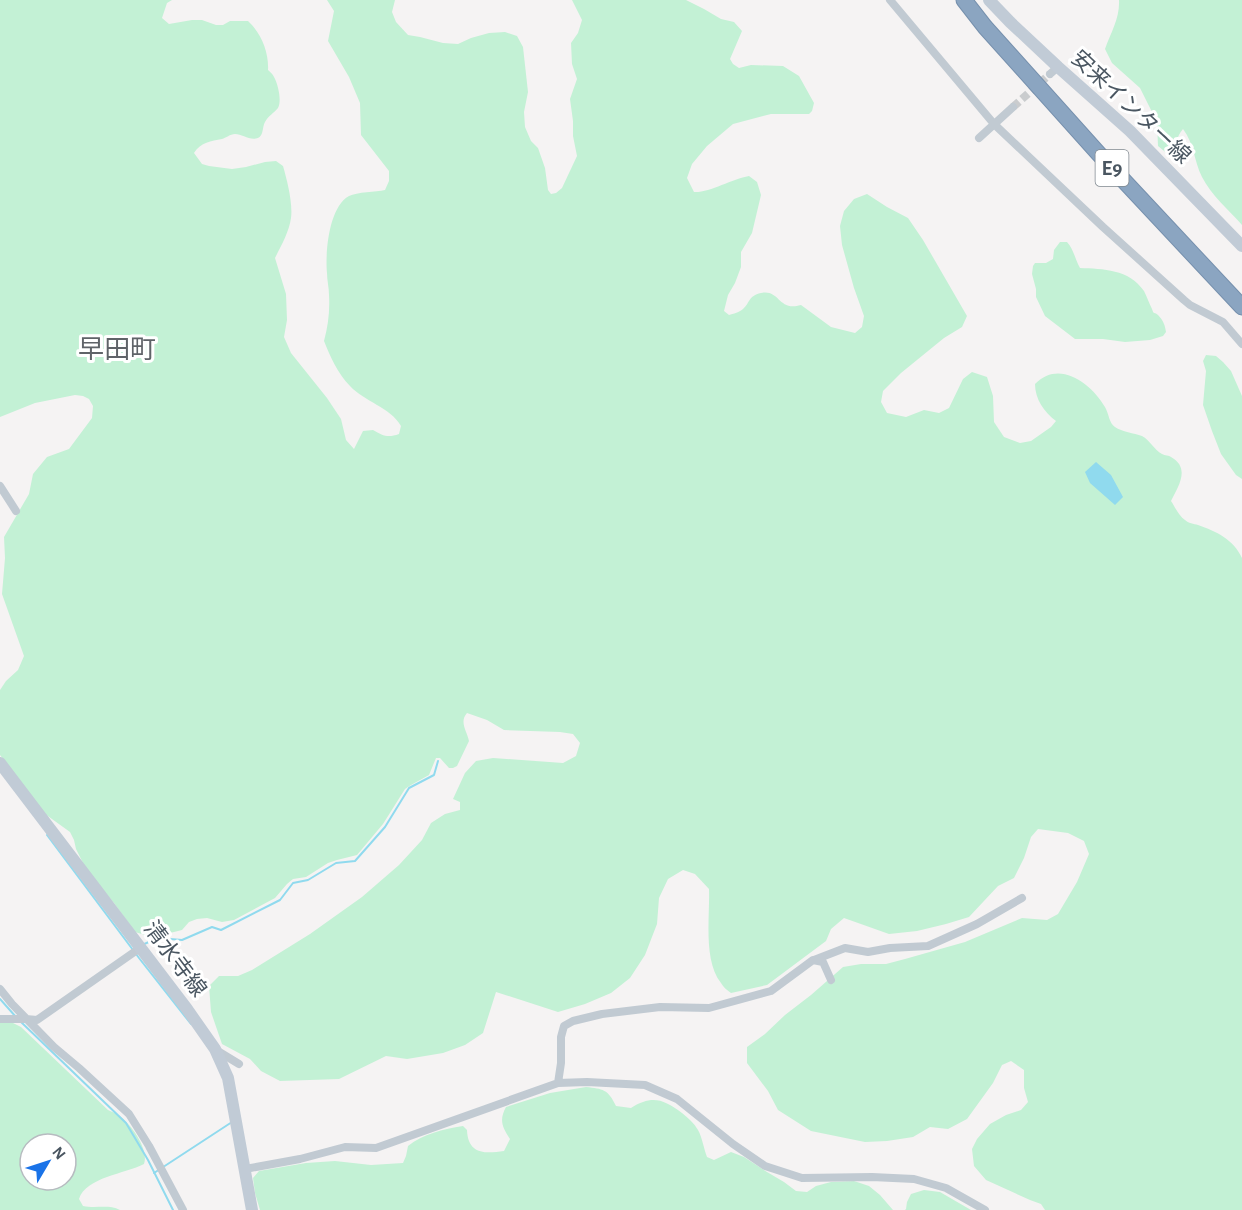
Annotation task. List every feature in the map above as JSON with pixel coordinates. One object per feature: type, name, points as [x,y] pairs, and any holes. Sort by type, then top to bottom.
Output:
[{"type":"highway","name":"E9","points":[[962,0],[1148,208],[1242,307]]},
{"type":"main road","name":"安来インター線","points":[[989,0],[1054,70],[1130,131],[1242,246]]},
{"type":"main road","name":"清水寺線","points":[[0,763],[187,1009],[214,1048],[228,1078],[252,1210]]},
{"type":"street","points":[[890,0],[994,124],[1184,300],[1223,322],[1242,344]]},
{"type":"street","points":[[979,138],[1013,107]]},
{"type":"street","points":[[0,486],[16,511]]},
{"type":"street","points":[[558,1083],[561,1036],[564,1026],[573,1021],[602,1014],[660,1007],[710,1008],[771,991],[813,960],[845,948],[868,952],[928,946],[977,924],[1022,898]]},
{"type":"street","points":[[0,1019],[36,1020],[140,948]]},
{"type":"street","points":[[813,960],[823,962],[831,980]]},
{"type":"street","points":[[0,989],[54,1047],[129,1114],[183,1210]]},
{"type":"street","points":[[214,1048],[239,1064]]},
{"type":"street","points":[[245,1168],[300,1159],[345,1147],[376,1148],[558,1083],[645,1085],[677,1099],[765,1166],[802,1178],[914,1179],[946,1188],[985,1210]]},
{"type":"green space","points":[[0,0],[172,0],[167,3],[162,18],[169,24],[192,20],[202,20],[216,25],[223,25],[230,21],[248,21],[257,31],[267,56],[268,70],[277,84],[280,97],[278,108],[266,120],[258,138],[252,139],[233,134],[203,144],[194,153],[202,164],[209,166],[232,169],[276,161],[283,166],[288,185],[291,218],[287,234],[275,258],[286,294],[287,320],[284,337],[291,353],[341,419],[346,440],[354,449],[363,431],[373,430],[392,436],[399,434],[401,426],[390,414],[356,392],[346,381],[335,365],[324,341],[329,307],[328,242],[333,220],[342,202],[352,195],[385,190],[389,181],[389,171],[361,135],[360,103],[349,77],[328,41],[334,11],[327,0],[395,0],[392,12],[396,22],[408,35],[443,43],[458,44],[489,33],[505,32],[517,36],[523,47],[528,92],[524,112],[525,127],[531,141],[538,148],[551,194],[562,188],[577,156],[570,99],[577,79],[572,64],[571,43],[578,33],[582,20],[572,0],[686,0],[721,19],[734,22],[742,31],[730,59],[733,64],[739,68],[751,65],[783,66],[799,76],[814,103],[809,114],[771,114],[733,124],[707,146],[692,164],[687,178],[694,192],[700,192],[749,176],[757,182],[761,195],[752,233],[741,252],[741,267],[728,295],[724,311],[729,315],[738,312],[754,296],[767,293],[788,306],[801,305],[831,327],[855,333],[862,327],[864,316],[842,245],[840,226],[844,211],[854,199],[867,194],[908,218],[967,316],[962,327],[944,338],[883,391],[881,402],[887,413],[906,417],[924,410],[939,413],[949,408],[963,379],[972,372],[987,377],[993,396],[994,422],[1004,437],[1020,443],[1031,441],[1056,421],[1041,405],[1035,384],[1044,377],[1054,374],[1074,377],[1099,398],[1115,427],[1142,436],[1163,455],[1170,456],[1177,461],[1182,472],[1171,501],[1177,511],[1188,522],[1224,537],[1242,558],[1242,1210],[1045,1210],[1041,1204],[986,1180],[974,1166],[972,1149],[977,1139],[990,1124],[1021,1110],[1028,1102],[1024,1088],[1024,1070],[1011,1061],[1002,1065],[993,1083],[967,1119],[948,1129],[930,1127],[913,1137],[865,1142],[811,1131],[778,1110],[768,1091],[747,1063],[747,1047],[843,967],[886,964],[965,942],[1022,918],[1047,920],[1058,914],[1077,882],[1089,854],[1084,841],[1068,833],[1038,829],[1031,837],[1014,878],[998,886],[969,917],[917,931],[889,934],[844,918],[831,929],[826,941],[767,985],[731,993],[722,984],[715,974],[710,951],[709,889],[695,874],[683,870],[668,879],[659,898],[657,924],[645,955],[630,978],[611,993],[585,1004],[558,1012],[496,992],[483,1033],[465,1045],[443,1053],[407,1059],[386,1056],[339,1079],[280,1081],[261,1071],[250,1059],[222,1044],[211,1012],[209,986],[219,976],[238,976],[252,970],[310,934],[362,897],[399,865],[422,840],[431,823],[445,814],[460,810],[460,802],[453,799],[465,773],[476,761],[493,758],[563,763],[576,756],[580,743],[573,734],[504,730],[487,720],[467,713],[464,723],[469,741],[457,766],[449,768],[440,758],[436,758],[429,775],[405,789],[383,824],[357,855],[328,863],[306,877],[293,879],[275,898],[234,920],[222,922],[207,918],[197,919],[189,922],[182,930],[170,933],[157,932],[145,935],[135,932],[87,871],[70,832],[45,814],[0,755],[0,690],[18,670],[24,656],[2,594],[4,537],[29,494],[33,474],[47,457],[69,449],[92,418],[93,406],[89,399],[75,395],[35,403],[0,417]]},
{"type":"green space","points":[[1119,0],[1242,0],[1242,225],[1206,184],[1183,129],[1169,155],[1158,146],[1157,122],[1140,88],[1112,63],[1105,49],[1117,19]]},
{"type":"green space","points":[[1060,242],[1067,242],[1080,268],[1123,274],[1138,284],[1144,291],[1153,312],[1164,323],[1166,332],[1163,336],[1150,340],[1125,342],[1075,339],[1045,316],[1036,297],[1033,266],[1035,263],[1046,263],[1053,259],[1054,250]]},
{"type":"green space","points":[[1206,355],[1216,356],[1231,371],[1242,396],[1242,479],[1236,475],[1221,454],[1203,405],[1206,371],[1203,361]]},
{"type":"green space","points":[[0,1021],[21,1027],[108,1110],[125,1121],[138,1138],[144,1152],[144,1164],[98,1181],[89,1186],[79,1199],[83,1206],[111,1207],[120,1210],[0,1210]]},
{"type":"green space","points":[[586,1087],[604,1091],[616,1106],[631,1108],[651,1100],[669,1104],[695,1125],[707,1157],[714,1160],[731,1152],[744,1157],[796,1191],[807,1192],[816,1186],[831,1182],[854,1181],[869,1186],[893,1210],[260,1210],[253,1178],[259,1171],[306,1163],[335,1161],[371,1165],[403,1163],[408,1146],[420,1138],[463,1126],[467,1130],[470,1144],[478,1151],[504,1151],[510,1139],[502,1123],[506,1107],[550,1093]]},
{"type":"green space","points":[[924,1190],[940,1192],[971,1210],[905,1210],[911,1194]]},
{"type":"water","points":[[1096,462],[1111,475],[1123,497],[1115,505],[1090,483],[1085,472]]},
{"type":"waterway","points":[[142,945],[158,938],[182,940],[212,927],[221,930],[280,900],[293,883],[308,880],[336,863],[355,861],[385,827],[409,788],[434,775],[438,761]]},
{"type":"waterway","points":[[47,835],[191,1024]]},
{"type":"waterway","points":[[0,999],[16,1017]]},
{"type":"waterway","points":[[20,1021],[126,1123],[173,1210]]},
{"type":"waterway","points":[[154,1173],[232,1122]]},
{"type":"tunnel","points":[[1013,107],[1050,74]]},
{"type":"district","name":"早田町","points":[[117,350]]}]
